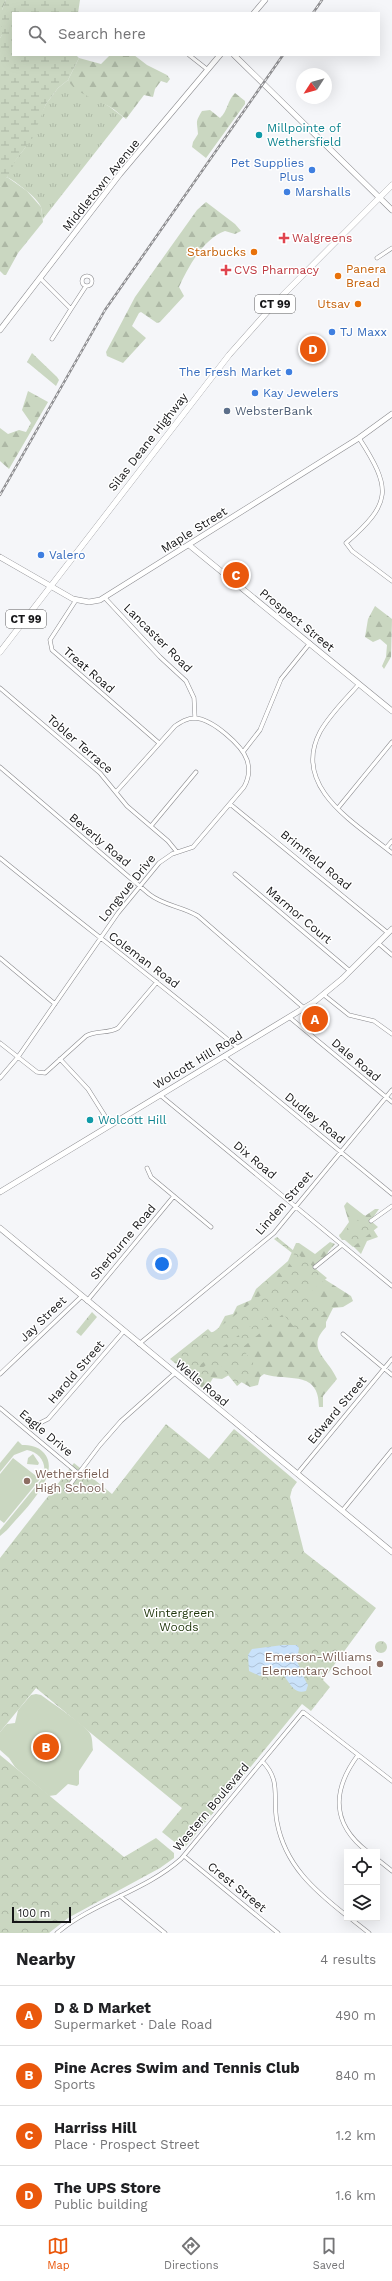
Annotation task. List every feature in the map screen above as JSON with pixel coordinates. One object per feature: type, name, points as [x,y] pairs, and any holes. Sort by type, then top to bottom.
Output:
[{"type":"main road","points":[[255,12],[265,0]]},
{"type":"main road","name":"Middletown Avenue","points":[[0,330],[120,174],[219,56]]},
{"type":"main road","points":[[235,56],[392,210]]},
{"type":"main road","name":"Silas Deane Highway","points":[[0,652],[229,355],[277,301],[392,185]]},
{"type":"main road","name":"Maple Street","points":[[0,557],[76,600],[93,602],[105,598],[358,438],[392,414]]},
{"type":"main road","name":"Prospect Street","points":[[189,545],[392,711]]},
{"type":"main road","name":"Wolcott Hill Road","points":[[0,1192],[324,995],[390,931]]},
{"type":"main road","name":"Wells Road","points":[[0,1228],[392,1552]]},
{"type":"street","points":[[190,56],[208,70]]},
{"type":"street","points":[[377,258],[392,248]]},
{"type":"street","points":[[40,278],[71,309]]},
{"type":"street","points":[[52,339],[86,286]]},
{"type":"street","points":[[358,438],[373,459],[383,481],[384,497],[378,513],[369,524],[346,543],[352,551],[392,581]]},
{"type":"street","name":"Lancaster Road","points":[[105,598],[160,657],[186,681],[194,698],[195,718]]},
{"type":"street","name":"Treat Road","points":[[76,600],[50,640],[52,650],[159,743]]},
{"type":"street","points":[[116,792],[159,743],[179,723],[195,718],[214,726],[243,752],[260,730],[281,679],[310,643]]},
{"type":"street","points":[[359,684],[322,728],[313,756],[314,768],[318,785],[327,798],[392,853]]},
{"type":"street","name":"Tobler Terrace","points":[[0,688],[100,773],[127,806],[168,841],[177,852]]},
{"type":"street","points":[[338,808],[392,742]]},
{"type":"street","name":"Longvue Drive","points":[[0,1078],[18,1057],[100,939],[159,863],[177,852],[193,847],[244,787],[248,777],[249,766],[243,752]]},
{"type":"street","name":"Beverly Road","points":[[0,767],[158,901],[187,910],[198,916],[304,1008]]},
{"type":"street","points":[[151,826],[196,772]]},
{"type":"street","name":"Brimfield Road","points":[[230,804],[390,931]]},
{"type":"street","points":[[386,848],[392,841]]},
{"type":"street","name":"Coleman Road","points":[[0,858],[238,1048]]},
{"type":"street","name":"Marmor Court","points":[[235,874],[350,971]]},
{"type":"street","points":[[378,943],[392,955]]},
{"type":"street","points":[[0,958],[54,1004]]},
{"type":"street","points":[[0,1043],[37,1072],[43,1074],[86,1036],[94,1033],[111,1031],[118,1028],[157,982]]},
{"type":"street","points":[[324,995],[349,1015],[374,1022],[392,1034]]},
{"type":"street","name":"Dale Road","points":[[289,1017],[392,1102]]},
{"type":"street","name":"Dudley Road","points":[[224,1056],[392,1194]]},
{"type":"street","points":[[60,1059],[88,1089],[110,1124]]},
{"type":"street","name":"Linden Street","points":[[140,1344],[269,1238],[392,1090]]},
{"type":"street","name":"Dix Road","points":[[160,1095],[392,1286]]},
{"type":"street","points":[[147,1168],[151,1177],[211,1227]]},
{"type":"street","name":"Sherburne Road","points":[[87,1301],[174,1196]]},
{"type":"street","points":[[371,1221],[392,1206]]},
{"type":"street","points":[[315,1267],[342,1245]]},
{"type":"street","name":"Jay Street","points":[[0,1374],[82,1296]]},
{"type":"street","name":"Harold Street","points":[[40,1423],[48,1419],[124,1331]]},
{"type":"street","points":[[343,1334],[392,1375]]},
{"type":"street","name":"Edward Street","points":[[297,1474],[392,1359]]},
{"type":"street","points":[[66,1490],[121,1421],[175,1373]]},
{"type":"street","name":"Eagle Drive","points":[[0,1408],[79,1474]]},
{"type":"street","points":[[342,1511],[392,1450]]},
{"type":"street","name":"Western Boulevard","points":[[57,1933],[166,1871],[184,1856],[303,1712],[358,1755]]},
{"type":"street","points":[[365,1849],[347,1831],[342,1819],[339,1804],[343,1778],[358,1755],[392,1781]]},
{"type":"street","points":[[262,1761],[274,1776],[276,1820],[289,1857],[307,1883],[344,1914]]},
{"type":"street","name":"Crest Street","points":[[184,1856],[278,1933]]},
{"type":"street","points":[[380,1861],[392,1871]]},
{"type":"street","points":[[120,1896],[165,1933]]},
{"type":"street","points":[[354,1921],[370,1933]]},
{"type":"green space","points":[[0,0],[6,0],[2,10],[2,35],[0,38]]},
{"type":"green space","points":[[6,0],[80,0],[78,12],[12,12],[12,56],[77,56],[79,58],[68,80],[58,88],[46,104],[32,139],[15,161],[11,171],[0,187],[0,38],[2,35],[2,10]]},
{"type":"green space","points":[[109,56],[135,56],[147,65],[167,75],[170,79],[167,83],[161,81],[155,89],[153,97],[144,95],[126,119],[112,108],[87,96],[75,88],[68,80],[79,58],[101,64]]},
{"type":"green space","points":[[68,80],[71,84],[110,107],[123,117],[43,219],[41,207],[36,199],[7,177],[13,163],[25,148],[46,104],[58,88]]},
{"type":"green space","points":[[235,93],[245,101],[245,104],[206,158],[192,147],[198,134],[198,118],[202,111],[210,110],[220,118],[225,112],[230,99]]},
{"type":"green space","points":[[7,177],[27,191],[41,207],[43,222],[18,253],[6,275],[4,275],[0,271],[0,187],[3,180]]},
{"type":"green space","points":[[206,202],[235,224],[241,231],[235,234],[225,231],[210,240],[203,247],[197,254],[179,287],[184,296],[160,322],[157,323],[141,312],[139,313],[132,326],[146,338],[123,363],[107,356],[106,352],[135,297],[197,210]]},
{"type":"green space","points":[[32,353],[57,377],[59,380],[56,386],[27,362]]},
{"type":"green space","points":[[28,391],[48,402],[9,469],[0,461],[0,428],[8,434],[19,430],[26,432],[31,423],[22,410]]},
{"type":"green space","points":[[375,606],[392,619],[391,657],[384,669],[382,666],[386,657],[387,645],[380,639],[373,642],[365,637],[368,619]]},
{"type":"green space","points":[[347,1202],[365,1216],[375,1209],[379,1209],[372,1219],[373,1229],[378,1237],[367,1241],[361,1254],[347,1240],[342,1240],[339,1236],[349,1222],[344,1206]]},
{"type":"green space","points":[[364,1215],[378,1227],[353,1247],[339,1235]]},
{"type":"green space","points":[[277,1237],[327,1278],[308,1294],[324,1314],[300,1334],[283,1314],[242,1348],[258,1369],[237,1386],[220,1365],[198,1383],[191,1377],[211,1361],[209,1358],[188,1374],[170,1359],[208,1329],[212,1333],[265,1292],[261,1285],[271,1277],[276,1283],[283,1278],[278,1271],[281,1268],[287,1275],[294,1269],[288,1262],[296,1256],[274,1239]],"holes":[[[277,1306],[225,1349],[223,1347]]]},
{"type":"green space","points":[[330,1242],[335,1244],[328,1252],[326,1259],[311,1273],[309,1289],[321,1277],[351,1296],[353,1301],[343,1307],[333,1308],[326,1322],[326,1327],[320,1335],[318,1341],[320,1353],[337,1379],[323,1396],[323,1407],[319,1407],[318,1395],[314,1387],[308,1382],[300,1379],[264,1374],[260,1377],[258,1385],[250,1387],[229,1375],[222,1379],[213,1378],[207,1388],[203,1389],[191,1377],[190,1371],[208,1333],[217,1331],[225,1316],[233,1314],[237,1306],[251,1300],[256,1289],[288,1261],[296,1243],[299,1243],[315,1254]]},
{"type":"green space","points":[[92,1312],[97,1317],[81,1336],[76,1332]]},
{"type":"green space","name":"Wintergreen Woods","points":[[166,1424],[209,1459],[234,1429],[297,1482],[292,1489],[290,1497],[304,1552],[376,1608],[323,1680],[330,1687],[311,1711],[302,1704],[186,1846],[182,1848],[162,1832],[182,1808],[36,1688],[0,1732],[0,1558],[74,1463],[112,1494]]},
{"type":"green space","points":[[18,1441],[22,1445],[34,1446],[44,1453],[48,1462],[48,1472],[44,1483],[30,1504],[0,1536],[0,1530],[41,1480],[44,1470],[43,1461],[40,1457],[37,1454],[27,1450],[14,1455],[0,1472],[0,1463]]},
{"type":"green space","points":[[33,1454],[39,1463],[38,1465],[27,1464],[28,1458]]},
{"type":"green space","points":[[13,1458],[40,1479],[4,1523],[0,1520],[0,1474]]},
{"type":"green space","points":[[381,1641],[385,1643],[387,1647],[385,1651],[381,1653],[377,1651],[375,1647],[377,1643]]},
{"type":"green space","points":[[31,1695],[41,1695],[80,1723],[89,1732],[92,1738],[93,1750],[79,1771],[79,1784],[77,1786],[68,1784],[56,1795],[49,1796],[15,1767],[9,1758],[0,1750],[0,1732],[7,1724],[15,1723],[18,1710]]},
{"type":"green space","points":[[0,1755],[124,1857],[156,1838],[174,1853],[174,1858],[160,1868],[68,1918],[49,1933],[0,1933]]},
{"type":"water","points":[[283,1645],[297,1645],[299,1648],[297,1662],[308,1685],[306,1691],[300,1692],[295,1690],[280,1672],[275,1670],[267,1671],[260,1676],[249,1671],[248,1655],[252,1649]]},
{"type":"water","points":[[40,1739],[45,1743],[41,1748],[47,1753],[42,1760],[31,1750]]},
{"type":"railway","points":[[314,12],[322,0]]},
{"type":"railway","points":[[0,495],[105,310],[282,56]]},
{"type":"place","name":"Millpointe of Wethersfield","points":[[259,135]]},
{"type":"place","name":"Pet Supplies Plus","points":[[312,170]]},
{"type":"place","name":"Marshalls","points":[[287,192]]},
{"type":"place","name":"Walgreens","points":[[284,238]]},
{"type":"place","name":"Starbucks","points":[[254,252]]},
{"type":"place","name":"CVS Pharmacy","points":[[226,270]]},
{"type":"place","name":"Panera Bread","points":[[338,276]]},
{"type":"place","name":"Utsav","points":[[358,304]]},
{"type":"place","name":"TJ Maxx","points":[[332,332]]},
{"type":"place","name":"The UPS Store","points":[[313,349]]},
{"type":"place","name":"The Fresh Market","points":[[289,372]]},
{"type":"place","name":"Kay Jewelers","points":[[255,393]]},
{"type":"place","name":"WebsterBank","points":[[227,411]]},
{"type":"place","name":"Valero","points":[[41,555]]},
{"type":"place","name":"Harriss Hill","points":[[236,575]]},
{"type":"place","name":"D & D Market","points":[[315,1019]]},
{"type":"place","name":"Wolcott Hill","points":[[90,1120]]},
{"type":"place","name":"Wethersfield High School","points":[[27,1481]]},
{"type":"place","name":"Emerson-Williams Elementary School","points":[[380,1664]]},
{"type":"place","name":"Pine Acres Swim and Tennis Club","points":[[46,1747]]}]
